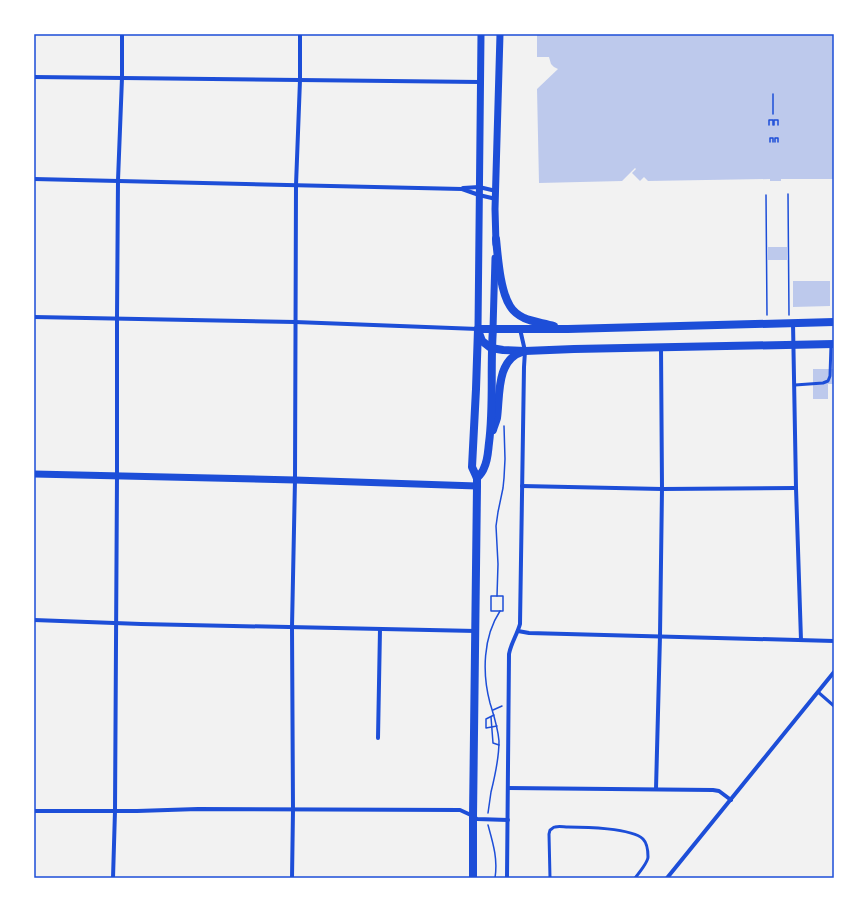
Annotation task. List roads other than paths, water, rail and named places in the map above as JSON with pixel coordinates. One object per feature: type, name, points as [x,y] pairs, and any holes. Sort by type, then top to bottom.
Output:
[{"type":"main road","points":[[496,239],[502,283],[510,306],[516,313],[530,320],[568,329]]},
{"type":"main road","points":[[478,329],[568,329],[834,322]]},
{"type":"main road","points":[[478,329],[482,341],[491,348],[525,351],[832,344]]},
{"type":"main road","points":[[473,878],[477,482],[472,467],[478,329]]},
{"type":"main road","points":[[477,482],[486,463],[489,438],[492,400],[491,348],[493,329]]},
{"type":"main road","points":[[489,438],[496,419],[502,372],[510,359],[518,353],[525,351]]},
{"type":"street","points":[[113,878],[115,811],[117,476],[116,318],[122,34]]},
{"type":"street","points":[[292,878],[294,810],[292,627],[295,480],[296,185],[300,80],[300,34]]},
{"type":"street","points":[[34,317],[295,322],[478,329],[478,187],[481,34]]},
{"type":"street","points":[[493,329],[500,34]]},
{"type":"street","points":[[34,76],[480,82]]},
{"type":"street","points":[[34,179],[462,188],[478,187],[496,191]]},
{"type":"street","points":[[462,188],[479,195],[496,199]]},
{"type":"street","points":[[791,323],[794,344],[796,488],[801,640]]},
{"type":"street","points":[[508,878],[509,654],[512,642],[520,624],[525,351],[520,329]]},
{"type":"street","points":[[656,789],[662,489],[661,347]]},
{"type":"street","points":[[34,474],[295,480],[477,482]]},
{"type":"street","points":[[522,486],[662,489],[796,488]]},
{"type":"street","points":[[34,620],[380,630],[476,631]]},
{"type":"street","points":[[378,738],[380,630]]},
{"type":"street","points":[[518,631],[529,633],[834,641]]},
{"type":"street","points":[[667,878],[834,672]]},
{"type":"street","points":[[508,788],[712,790],[719,791],[730,800]]},
{"type":"street","points":[[34,811],[137,811],[198,809],[460,810],[477,819],[508,820]]},
{"type":"lane","points":[[795,385],[823,383],[828,381],[830,376],[832,344]]},
{"type":"lane","points":[[818,692],[834,706]]},
{"type":"lane","points":[[550,878],[550,830],[555,827],[588,827],[632,834],[643,839],[646,843],[648,857],[647,861],[635,878]]}]
